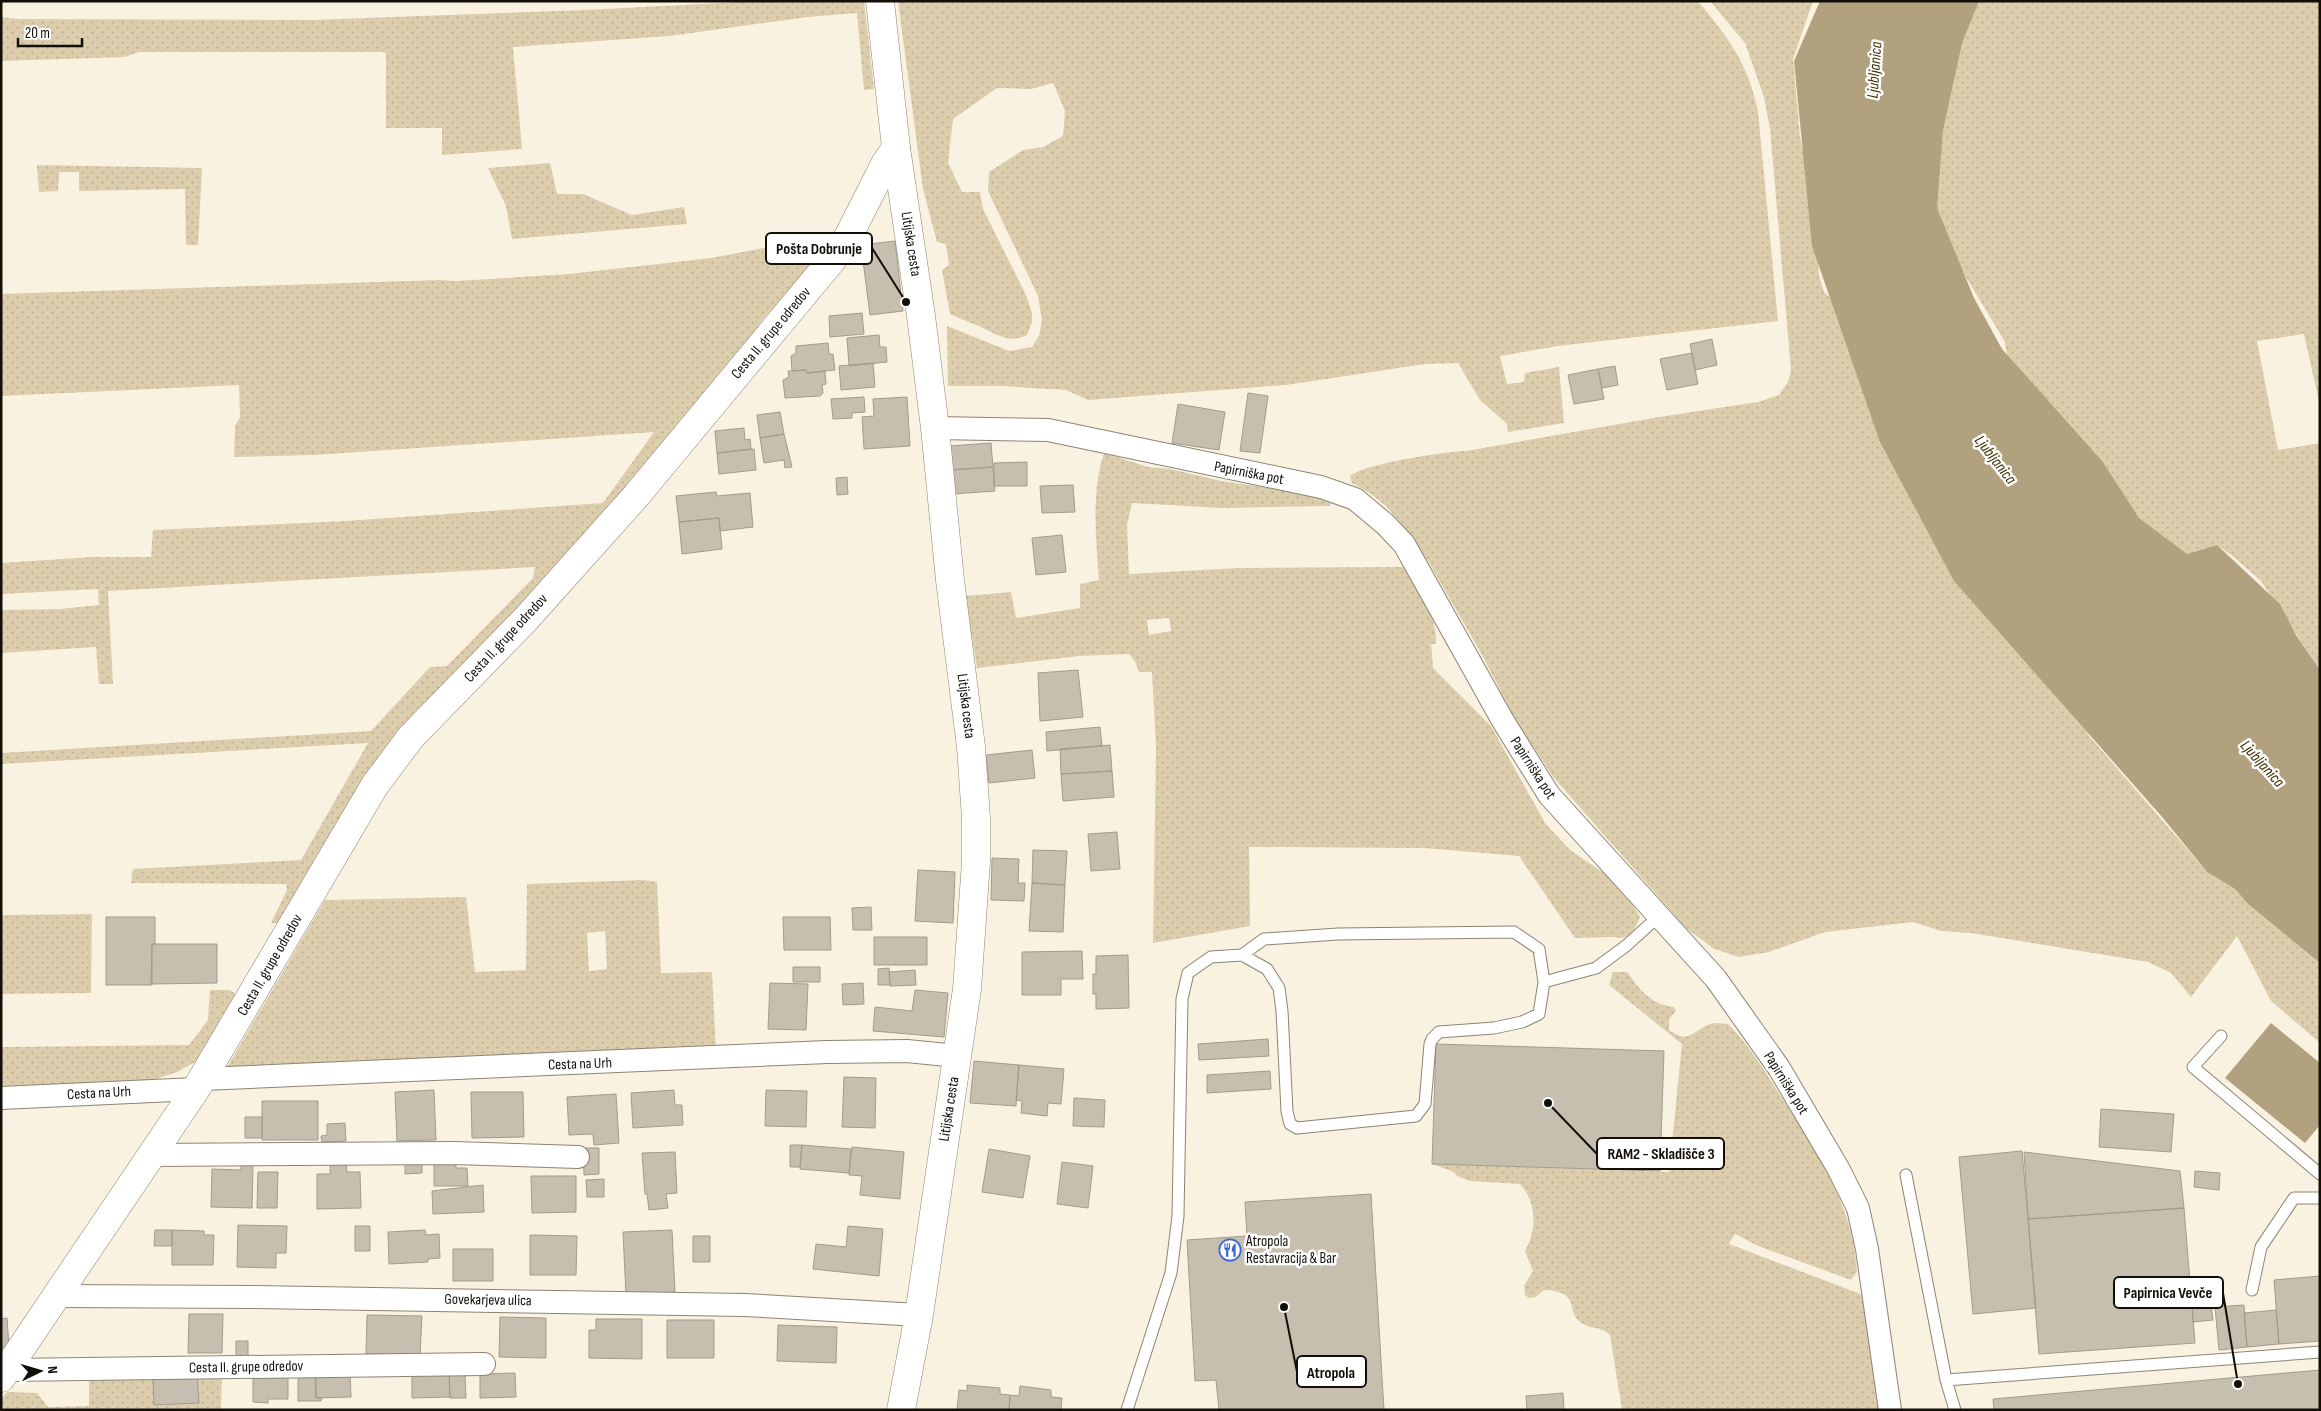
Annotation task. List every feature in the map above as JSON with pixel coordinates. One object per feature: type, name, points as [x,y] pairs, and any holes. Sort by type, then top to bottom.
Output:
[{"type":"street","name":"Litijska cesta","points":[[880,1],[896,148],[922,316],[950,580],[971,747],[976,818],[968,971],[919,1315],[901,1410]]},
{"type":"street","name":"Cesta II. grupe odredov","points":[[4,1374],[199,1084],[375,785],[411,737],[524,620],[636,496],[832,260],[852,229],[885,164],[896,148]]},
{"type":"street","name":"Papirniška pot","points":[[935,428],[1048,430],[1321,488],[1355,499],[1385,524],[1404,544],[1503,721],[1549,795],[1603,856],[1660,915],[1716,979],[1779,1068],[1838,1168],[1858,1208],[1867,1249],[1890,1410]]},
{"type":"street","name":"Cesta na Urh","points":[[1,1098],[199,1084],[827,1052],[907,1051],[957,1056]]},
{"type":"street","points":[[151,1155],[454,1153],[578,1157]]},
{"type":"street","name":"Govekarjeva ulica","points":[[58,1296],[272,1297],[745,1305],[919,1315]]},
{"type":"street","name":"Cesta II. grupe odredov","points":[[4,1374],[484,1364]]},
{"type":"lane","points":[[1544,982],[1596,968],[1627,945],[1660,915]]},
{"type":"lane","points":[[1127,1410],[1171,1273],[1178,1216],[1182,999],[1188,973],[1211,957],[1242,955],[1264,939],[1346,934],[1514,932],[1538,949],[1544,982],[1539,1014],[1522,1022],[1494,1028],[1439,1032],[1432,1038],[1425,1104],[1416,1116],[1297,1128],[1290,1124],[1287,1111],[1282,1011],[1279,988],[1267,969],[1242,955]]},
{"type":"lane","points":[[2221,1036],[2194,1067],[2320,1174]]},
{"type":"lane","points":[[1906,1175],[1946,1380],[1955,1410]]},
{"type":"lane","points":[[2252,1290],[2261,1247],[2294,1198],[2320,1198]]},
{"type":"lane","points":[[1946,1380],[2320,1352]]},
{"type":"shaded area","points":[[759,1],[864,1],[874,89],[864,90],[857,13],[808,17],[669,36],[513,47],[522,149],[442,155],[442,128],[386,128],[386,53],[382,52],[139,52],[125,57],[1,61],[1,17],[18,19],[312,20],[585,10]]},
{"type":"shaded area","points":[[898,1],[1698,1],[1736,52],[1754,94],[1758,111],[1778,321],[1558,346],[1500,356],[1507,384],[1524,382],[1525,373],[1559,367],[1564,423],[1508,432],[1507,424],[1480,400],[1458,363],[1425,364],[1286,385],[1088,400],[1066,390],[1001,386],[948,386],[947,326],[1009,351],[1032,347],[1039,336],[1042,321],[1038,296],[988,191],[989,172],[1023,150],[1043,147],[1063,136],[1065,111],[1053,83],[1031,89],[997,88],[953,119],[948,163],[962,192],[980,192],[983,209],[1026,295],[1032,313],[1032,322],[1027,335],[1020,338],[1007,338],[950,314],[942,270],[949,265],[946,244],[937,242],[923,189]]},
{"type":"shaded area","points":[[1710,1],[1813,1],[1793,59],[1800,137],[1815,213],[1819,276],[1824,292],[1844,310],[2059,688],[2090,737],[2207,872],[2235,889],[2248,904],[2320,963],[2320,1043],[2271,1001],[2237,936],[2191,997],[2171,973],[2148,962],[1971,933],[1941,931],[1913,922],[1825,932],[1769,952],[1739,957],[1714,949],[1686,928],[1554,778],[1515,719],[1481,653],[1429,563],[1407,530],[1386,506],[1371,494],[1352,483],[1350,476],[1359,471],[1406,459],[1466,451],[1659,417],[1758,402],[1779,395],[1788,382],[1791,370],[1770,129],[1764,97],[1745,43]]},
{"type":"shaded area","points":[[1975,1],[2320,1],[2320,406],[2304,334],[2257,341],[2278,450],[2320,443],[2320,670],[2261,581],[2217,545],[2187,554],[2175,550],[2139,518],[2009,366],[2005,342],[1960,267],[1939,224],[1933,189],[1940,90]]},
{"type":"shaded area","points":[[550,163],[557,194],[583,194],[632,215],[684,207],[687,224],[512,239],[506,206],[488,168]]},
{"type":"shaded area","points":[[37,165],[202,168],[198,245],[186,245],[185,189],[79,191],[79,172],[59,172],[58,191],[39,192]]},
{"type":"shaded area","points":[[834,235],[813,264],[762,321],[749,345],[554,573],[413,714],[381,755],[280,923],[271,923],[287,890],[286,884],[131,883],[133,869],[301,860],[368,743],[1,764],[1,753],[371,731],[430,667],[447,666],[533,578],[535,567],[108,591],[113,684],[99,684],[96,647],[1,653],[1,610],[60,609],[99,605],[98,589],[1,594],[1,563],[93,557],[151,557],[153,530],[346,521],[603,503],[654,432],[314,455],[234,457],[235,426],[240,417],[239,385],[1,396],[1,294],[456,281],[569,274],[711,258]]},
{"type":"shaded area","points":[[1104,453],[1148,467],[1170,469],[1221,481],[1298,492],[1332,502],[1330,506],[1222,508],[1132,503],[1127,525],[1129,574],[1238,568],[1404,567],[1426,604],[1434,623],[1436,644],[1431,644],[1433,668],[1491,726],[1545,823],[1570,850],[1604,873],[1632,904],[1640,917],[1631,933],[1623,938],[1575,938],[1519,856],[1424,848],[1249,847],[1250,926],[1153,943],[1156,748],[1152,672],[1139,672],[1135,661],[1129,654],[1079,656],[977,668],[965,596],[1011,592],[1016,618],[1080,608],[1080,584],[1099,580],[1095,516],[1100,468]],"holes":[[[1169,618],[1171,631],[1149,635],[1147,620]]]},
{"type":"shaded area","points":[[643,880],[657,882],[661,973],[712,972],[716,1051],[226,1069],[325,900],[466,897],[475,972],[526,970],[527,884]],"holes":[[[605,931],[607,969],[589,971],[587,933]]]},
{"type":"shaded area","points":[[92,914],[91,993],[1,994],[1,915]]},
{"type":"shaded area","points":[[1613,972],[1627,972],[1646,995],[1658,1003],[1674,1007],[1676,1011],[1669,1019],[1669,1030],[1676,1034],[1686,1036],[1710,1024],[1728,1024],[1757,1060],[1808,1139],[1832,1181],[1849,1225],[1857,1272],[1851,1280],[1758,1246],[1735,1234],[1729,1244],[1863,1295],[1879,1410],[1622,1410],[1610,1335],[1601,1329],[1585,1325],[1578,1320],[1569,1299],[1564,1295],[1544,1290],[1536,1297],[1529,1298],[1525,1295],[1524,1286],[1533,1271],[1525,1251],[1532,1234],[1533,1225],[1532,1207],[1526,1191],[1520,1184],[1470,1181],[1457,1176],[1454,1172],[1432,1164],[1669,1172],[1682,1044],[1609,985]]},
{"type":"shaded area","points":[[210,990],[230,990],[237,995],[206,1051],[195,1062],[177,1072],[141,1084],[1,1092],[1,1047],[189,1045],[208,1020]]},
{"type":"shaded area","points":[[222,1375],[221,1410],[1,1410],[1,1399],[7,1392],[37,1393],[48,1407],[89,1406],[89,1378]]},
{"type":"water","name":"Ljubljanica","points":[[1820,1],[1979,1],[1962,43],[1943,130],[1937,208],[1974,298],[2002,349],[2102,461],[2139,518],[2187,554],[2217,545],[2280,604],[2296,635],[2320,670],[2320,963],[2248,904],[2235,889],[2207,872],[2163,818],[1954,581],[1880,442],[1812,246],[1794,61]]},
{"type":"water","points":[[2271,1023],[2320,1063],[2320,1125],[2305,1143],[2225,1078]]},
{"type":"building","points":[[895,241],[903,311],[870,315],[861,245]]},
{"type":"building","points":[[862,313],[864,334],[830,337],[829,316]]},
{"type":"building","points":[[879,335],[880,347],[886,347],[887,362],[849,366],[847,338]]},
{"type":"building","points":[[1712,339],[1717,365],[1695,370],[1690,344]]},
{"type":"building","points":[[828,343],[829,354],[833,354],[835,370],[807,373],[806,370],[792,371],[791,356],[796,353],[796,346]]},
{"type":"building","points":[[1692,353],[1698,384],[1667,390],[1660,359]]},
{"type":"building","points":[[873,363],[875,387],[841,390],[839,366]]},
{"type":"building","points":[[1615,366],[1618,385],[1602,388],[1598,369]]},
{"type":"building","points":[[1598,369],[1604,399],[1574,404],[1568,375]]},
{"type":"building","points":[[806,370],[807,373],[825,371],[826,384],[822,385],[823,393],[820,396],[785,398],[783,380],[789,377],[788,371]]},
{"type":"building","points":[[1248,393],[1268,396],[1260,453],[1240,451]]},
{"type":"building","points":[[864,397],[865,412],[852,413],[852,418],[833,419],[831,399]]},
{"type":"building","points":[[907,397],[910,446],[864,449],[862,417],[874,416],[873,399]]},
{"type":"building","points":[[1178,404],[1225,412],[1219,450],[1172,443]]},
{"type":"building","points":[[780,412],[784,434],[760,438],[757,415]]},
{"type":"building","points":[[744,428],[745,440],[750,439],[751,449],[717,453],[715,431]]},
{"type":"building","points":[[784,434],[792,467],[785,468],[784,460],[764,463],[760,438]]},
{"type":"building","points":[[991,443],[993,467],[951,470],[949,446]]},
{"type":"building","points":[[754,449],[756,470],[719,474],[717,453]]},
{"type":"building","points":[[1027,462],[1027,486],[994,486],[994,463]]},
{"type":"building","points":[[993,467],[995,491],[953,494],[951,470]]},
{"type":"building","points":[[847,477],[848,494],[837,495],[836,478]]},
{"type":"building","points":[[1073,485],[1075,512],[1042,513],[1040,486]]},
{"type":"building","points":[[716,492],[717,496],[750,493],[753,527],[720,531],[719,518],[679,522],[676,496]]},
{"type":"building","points":[[719,518],[722,549],[682,554],[679,522]]},
{"type":"building","points":[[1062,535],[1066,572],[1036,575],[1032,538]]},
{"type":"building","points":[[1078,670],[1083,717],[1040,721],[1038,673]]},
{"type":"building","points":[[1100,727],[1102,746],[1047,751],[1046,732]]},
{"type":"building","points":[[1110,745],[1112,771],[1061,774],[1060,749]]},
{"type":"building","points":[[1032,750],[1035,778],[989,783],[986,755]]},
{"type":"building","points":[[1112,771],[1114,797],[1063,801],[1061,774]]},
{"type":"building","points":[[1117,832],[1120,869],[1091,871],[1088,834]]},
{"type":"building","points":[[1033,850],[1067,851],[1065,885],[1032,883]]},
{"type":"building","points":[[992,858],[1019,859],[1018,883],[1025,883],[1024,901],[991,900]]},
{"type":"building","points":[[918,870],[955,872],[953,923],[915,921]]},
{"type":"building","points":[[1032,883],[1065,885],[1063,932],[1029,931]]},
{"type":"building","points":[[871,907],[872,930],[853,930],[852,908]]},
{"type":"building","points":[[106,917],[155,917],[155,945],[152,944],[152,985],[106,985]]},
{"type":"building","points":[[783,917],[830,917],[831,950],[784,950]]},
{"type":"building","points":[[874,937],[927,937],[927,965],[874,965]]},
{"type":"building","points":[[152,944],[217,944],[217,983],[151,984]]},
{"type":"building","points":[[1082,951],[1083,979],[1061,979],[1061,995],[1022,995],[1022,952]]},
{"type":"building","points":[[1128,955],[1129,1008],[1096,1009],[1096,994],[1093,994],[1093,974],[1096,974],[1096,956]]},
{"type":"building","points":[[793,967],[820,967],[820,982],[793,982]]},
{"type":"building","points":[[889,968],[890,985],[878,985],[878,969]]},
{"type":"building","points":[[915,970],[916,985],[890,986],[889,972]]},
{"type":"building","points":[[770,983],[808,984],[806,1030],[768,1029]]},
{"type":"building","points":[[863,983],[864,1004],[843,1005],[842,984]]},
{"type":"building","points":[[915,990],[948,993],[944,1037],[873,1031],[875,1007],[912,1011]]},
{"type":"building","points":[[1268,1039],[1269,1056],[1199,1060],[1198,1044]]},
{"type":"building","points":[[1436,1044],[1664,1051],[1660,1171],[1432,1164]]},
{"type":"building","points":[[974,1061],[1019,1065],[1016,1106],[970,1103]]},
{"type":"building","points":[[1019,1065],[1064,1069],[1061,1104],[1048,1103],[1047,1116],[1021,1113],[1022,1101],[1016,1100]]},
{"type":"building","points":[[1270,1071],[1271,1089],[1207,1093],[1207,1075]]},
{"type":"building","points":[[844,1077],[876,1078],[875,1128],[842,1127]]},
{"type":"building","points":[[434,1090],[436,1140],[397,1141],[395,1092]]},
{"type":"building","points":[[674,1090],[675,1105],[682,1105],[683,1125],[633,1128],[631,1093]]},
{"type":"building","points":[[766,1090],[807,1091],[806,1127],[765,1126]]},
{"type":"building","points":[[471,1092],[523,1092],[524,1137],[472,1138]]},
{"type":"building","points":[[616,1094],[619,1143],[594,1145],[593,1134],[569,1135],[567,1097]]},
{"type":"building","points":[[1074,1098],[1105,1100],[1104,1127],[1073,1126]]},
{"type":"building","points":[[262,1101],[318,1101],[318,1140],[262,1140]]},
{"type":"building","points":[[2101,1109],[2174,1114],[2171,1152],[2099,1147]]},
{"type":"building","points":[[245,1117],[262,1117],[262,1138],[245,1138]]},
{"type":"building","points":[[345,1123],[346,1141],[322,1142],[321,1136],[327,1135],[327,1124]]},
{"type":"building","points":[[790,1145],[802,1145],[800,1167],[790,1167]]},
{"type":"building","points":[[802,1145],[851,1149],[849,1173],[800,1169]]},
{"type":"building","points":[[852,1147],[904,1152],[900,1199],[860,1195],[862,1176],[849,1175]]},
{"type":"building","points":[[583,1148],[599,1148],[599,1174],[584,1175]]},
{"type":"building","points":[[989,1149],[1030,1156],[1023,1198],[982,1192]]},
{"type":"building","points":[[2022,1151],[2036,1308],[1973,1314],[1959,1157]]},
{"type":"building","points":[[675,1152],[677,1193],[666,1194],[668,1208],[649,1210],[647,1194],[645,1194],[642,1153]]},
{"type":"building","points":[[2024,1152],[2180,1171],[2184,1208],[2028,1219]]},
{"type":"building","points":[[422,1160],[422,1173],[405,1174],[405,1161]]},
{"type":"building","points":[[434,1160],[456,1160],[456,1168],[467,1168],[468,1186],[434,1186]]},
{"type":"building","points":[[346,1161],[347,1172],[360,1172],[361,1208],[317,1209],[317,1174],[330,1174],[330,1162]]},
{"type":"building","points":[[1062,1162],[1093,1166],[1088,1208],[1057,1204]]},
{"type":"building","points":[[241,1164],[253,1164],[252,1208],[211,1207],[212,1169],[241,1170]]},
{"type":"building","points":[[2195,1171],[2220,1173],[2219,1190],[2194,1187]]},
{"type":"building","points":[[258,1172],[278,1172],[277,1208],[257,1208]]},
{"type":"building","points":[[531,1176],[576,1176],[576,1212],[532,1213]]},
{"type":"building","points":[[604,1179],[604,1197],[587,1197],[586,1180]]},
{"type":"building","points":[[483,1185],[484,1212],[433,1214],[432,1191]]},
{"type":"building","points":[[1371,1194],[1384,1410],[1219,1410],[1216,1380],[1195,1381],[1187,1240],[1247,1236],[1245,1202]]},
{"type":"building","points":[[2184,1208],[2195,1343],[2039,1354],[2028,1219]]},
{"type":"building","points":[[238,1225],[287,1226],[286,1253],[276,1253],[276,1268],[237,1267]]},
{"type":"building","points":[[355,1226],[370,1226],[370,1251],[355,1251]]},
{"type":"building","points":[[848,1226],[883,1229],[879,1276],[813,1269],[816,1244],[846,1247]]},
{"type":"building","points":[[155,1230],[172,1230],[172,1246],[154,1246]]},
{"type":"building","points":[[172,1230],[204,1231],[204,1235],[214,1235],[213,1265],[172,1265]]},
{"type":"building","points":[[425,1230],[426,1235],[439,1234],[440,1258],[428,1259],[428,1262],[389,1264],[388,1232]]},
{"type":"building","points":[[672,1230],[675,1292],[626,1295],[623,1232]]},
{"type":"building","points":[[530,1235],[577,1236],[576,1275],[530,1275]]},
{"type":"building","points":[[693,1236],[710,1236],[710,1262],[693,1262]]},
{"type":"building","points":[[453,1249],[493,1249],[493,1281],[453,1281]]},
{"type":"building","points":[[2320,1276],[2320,1341],[2279,1344],[2274,1280]]},
{"type":"building","points":[[2211,1304],[2213,1320],[2193,1322],[2192,1305]]},
{"type":"building","points":[[2244,1305],[2247,1347],[2219,1350],[2215,1307]]},
{"type":"building","points":[[2276,1310],[2279,1344],[2247,1347],[2244,1313]]},
{"type":"building","points":[[189,1314],[223,1314],[222,1353],[188,1353]]},
{"type":"building","points":[[367,1315],[422,1316],[420,1355],[366,1354]]},
{"type":"building","points":[[500,1317],[546,1318],[546,1358],[499,1357]]},
{"type":"building","points":[[7,1318],[9,1347],[1,1348],[1,1319]]},
{"type":"building","points":[[596,1319],[642,1319],[642,1359],[589,1358],[589,1330],[596,1330]]},
{"type":"building","points":[[667,1320],[714,1320],[714,1358],[667,1358]]},
{"type":"building","points":[[778,1325],[837,1327],[836,1363],[777,1361]]},
{"type":"building","points":[[236,1341],[248,1341],[248,1359],[236,1359]]},
{"type":"building","points":[[2320,1370],[2320,1410],[1994,1410],[1993,1399]]},
{"type":"building","points":[[449,1372],[450,1397],[412,1398],[412,1373]]},
{"type":"building","points":[[350,1373],[351,1397],[316,1398],[315,1374]]},
{"type":"building","points":[[515,1373],[516,1397],[480,1398],[480,1374]]},
{"type":"building","points":[[449,1374],[465,1374],[466,1398],[450,1398]]},
{"type":"building","points":[[197,1375],[199,1403],[154,1405],[153,1378]]},
{"type":"building","points":[[253,1375],[288,1375],[288,1399],[268,1399],[268,1403],[253,1402]]},
{"type":"building","points":[[298,1377],[316,1377],[316,1398],[322,1398],[321,1401],[298,1401]]},
{"type":"building","points":[[967,1385],[1000,1388],[1000,1394],[1010,1395],[1009,1410],[957,1410],[959,1390],[967,1391]]},
{"type":"building","points":[[1020,1386],[1051,1390],[1051,1397],[1062,1398],[1061,1410],[1009,1410],[1010,1395],[1019,1396]]},
{"type":"building","points":[[1563,1393],[1564,1410],[1527,1410],[1526,1396]]},
{"type":"place","name":"Pošta Dobrunje","points":[[906,302]]},
{"type":"place","name":"RAM2 - Skladišče 3","points":[[1548,1103]]},
{"type":"place","name":"Atropola Restavracija & Bar","points":[[1230,1250]]},
{"type":"place","name":"Atropola","points":[[1284,1307]]},
{"type":"place","name":"Papirnica Vevče","points":[[2238,1384]]}]
